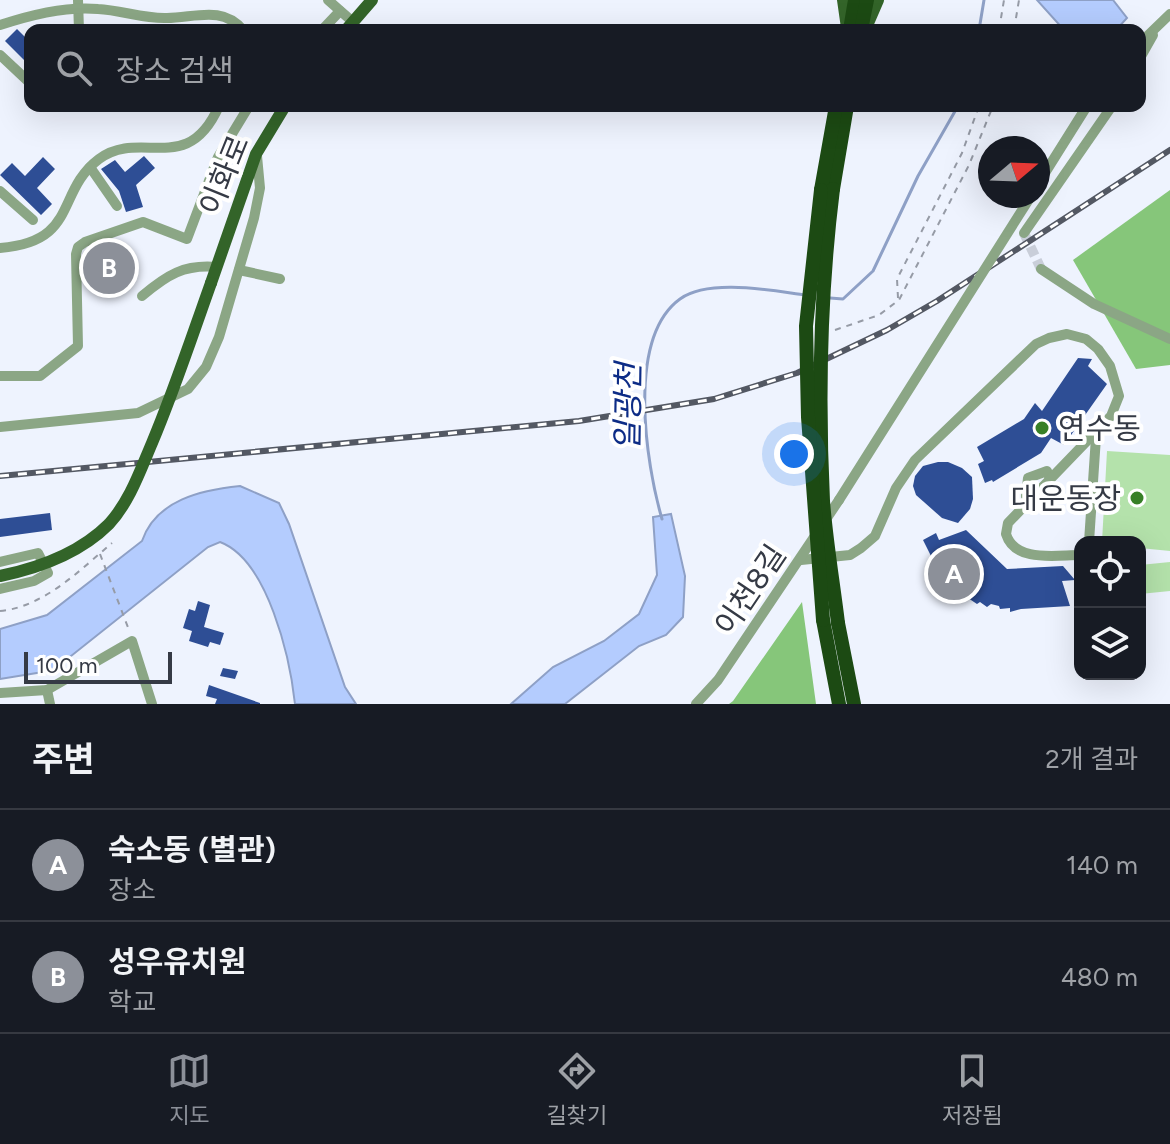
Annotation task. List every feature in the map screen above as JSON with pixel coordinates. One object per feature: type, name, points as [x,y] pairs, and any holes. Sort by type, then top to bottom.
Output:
[{"type":"highway","points":[[850,24],[855,0]]},
{"type":"highway","points":[[864,24],[867,0]]},
{"type":"highway","points":[[835,112],[806,326],[808,417],[839,704]]},
{"type":"highway","points":[[827,190],[846,112]]},
{"type":"highway","points":[[830,622],[854,704]]},
{"type":"main road","points":[[351,24],[372,0]]},
{"type":"main road","points":[[843,0],[848,24]]},
{"type":"main road","points":[[866,24],[878,0]]},
{"type":"main road","name":"이화로","points":[[0,576],[61,557],[107,525],[135,485],[256,154],[281,112]]},
{"type":"street","points":[[328,0],[348,24]]},
{"type":"street","points":[[0,25],[78,5],[162,24],[211,14],[225,16],[235,24]]},
{"type":"street","points":[[328,24],[340,11]]},
{"type":"street","points":[[1146,38],[1170,14]]},
{"type":"street","points":[[1146,48],[1160,25]]},
{"type":"street","points":[[0,55],[24,77]]},
{"type":"street","points":[[0,248],[38,239],[53,229],[63,216],[81,176],[112,151],[173,147],[189,142],[212,121],[216,112]]},
{"type":"street","points":[[0,376],[40,376],[78,346],[78,247],[143,222],[187,239],[218,157],[245,112]]},
{"type":"street","points":[[1050,165],[1083,112]]},
{"type":"street","points":[[1024,233],[1108,112]]},
{"type":"street","points":[[0,427],[138,413],[188,389],[206,367],[219,337],[239,270],[260,188],[256,154]]},
{"type":"street","points":[[90,167],[117,206]]},
{"type":"street","points":[[0,191],[20,216],[33,220]]},
{"type":"street","name":"이천8길","points":[[696,704],[718,680],[801,560],[1023,208]]},
{"type":"street","points":[[142,296],[164,277],[196,265],[217,267]]},
{"type":"street","points":[[1041,269],[1094,304],[1170,339]]},
{"type":"street","points":[[239,270],[280,279]]},
{"type":"street","points":[[801,560],[850,555],[861,548],[875,536],[896,488],[915,460],[1036,344],[1067,334],[1086,339],[1098,349],[1110,366],[1119,396],[1111,416],[1008,523],[1008,541],[1024,554],[1074,555]]},
{"type":"street","points":[[1089,536],[1099,427]]},
{"type":"street","points":[[1032,498],[1025,492],[1028,478],[1047,471],[1050,479]]},
{"type":"street","points":[[0,562],[38,553],[48,573],[34,581],[0,589]]},
{"type":"street","points":[[0,693],[47,690],[132,641],[152,704]]},
{"type":"street","points":[[47,690],[50,704]]},
{"type":"path","points":[[1000,24],[1004,0]]},
{"type":"path","points":[[1015,24],[1019,0]]},
{"type":"path","points":[[899,300],[897,279],[962,153],[977,112]]},
{"type":"path","points":[[834,330],[879,315],[899,300],[969,165],[991,112]]},
{"type":"path","points":[[0,611],[14,610],[28,604],[89,565],[112,543]]},
{"type":"path","points":[[100,553],[129,632]]},
{"type":"green space","points":[[1170,190],[1170,365],[1136,369],[1073,260]]},
{"type":"green space","name":"대운동장","points":[[1107,451],[1170,455],[1170,551],[1146,549],[1146,536],[1102,536]]},
{"type":"green space","points":[[1170,562],[1170,591],[1146,593],[1146,564]]},
{"type":"green space","points":[[802,602],[816,704],[729,704],[733,701]]},
{"type":"water","points":[[1037,0],[1113,0],[1127,18],[1122,24],[1059,24]]},
{"type":"water","points":[[240,486],[279,503],[345,687],[356,704],[295,704],[282,637],[264,589],[237,552],[220,542],[208,547],[61,664],[49,671],[0,679],[0,629],[47,615],[142,541],[149,527],[169,507],[196,494]]},
{"type":"water","name":"일광천","points":[[671,514],[685,576],[683,617],[666,635],[639,646],[565,704],[511,704],[553,667],[604,641],[639,614],[657,575],[653,517]]},
{"type":"building","points":[[17,29],[24,36],[24,60],[5,41]]},
{"type":"building","points":[[144,156],[155,168],[136,185],[143,207],[126,212],[119,191],[101,169],[115,160],[125,172]]},
{"type":"building","points":[[43,157],[55,169],[37,188],[52,204],[41,215],[0,175],[12,163],[25,176]]},
{"type":"building","name":"연수동","points":[[1078,358],[1092,359],[1088,366],[1107,384],[1064,445],[1051,438],[1041,453],[993,482],[985,483],[978,464],[984,461],[977,447],[1024,419],[1035,403],[1042,411]]},
{"type":"building","points":[[948,462],[962,468],[972,477],[970,509],[958,523],[942,518],[916,495],[913,486],[915,476],[923,466]]},
{"type":"building","points":[[50,513],[52,530],[0,537],[0,519]]},
{"type":"building","points":[[966,530],[1007,569],[1063,566],[1074,579],[1062,581],[1070,606],[1010,612],[1010,608],[977,604],[950,585],[958,569],[944,575],[942,571],[939,572],[923,540],[936,533],[939,540]]},
{"type":"building","points":[[198,601],[210,605],[204,627],[224,633],[220,645],[210,642],[208,647],[189,641],[192,631],[183,628],[189,609],[195,611]]},
{"type":"building","points":[[223,668],[238,671],[235,679],[220,676]]},
{"type":"building","points":[[209,685],[260,704],[215,704],[217,699],[206,696]]},
{"type":"waterway","name":"일광천","points":[[980,24],[984,0]]},
{"type":"waterway","name":"일광천","points":[[830,298],[843,299],[873,271],[918,176],[955,112]]},
{"type":"waterway","name":"일광천","points":[[662,519],[650,467],[645,403],[646,371],[652,342],[663,317],[680,299],[707,289],[759,289],[806,295]]},
{"type":"tunnel","points":[[1024,233],[1041,269]]},
{"type":"railway","points":[[0,476],[579,421],[714,399],[797,373],[887,330],[1170,150]]},
{"type":"place","name":"성우유치원","points":[[109,268]]},
{"type":"place","name":"연수동","points":[[1042,428]]},
{"type":"place","name":"대운동장","points":[[1137,498]]},
{"type":"place","name":"숙소동 (별관)","points":[[954,574]]}]
